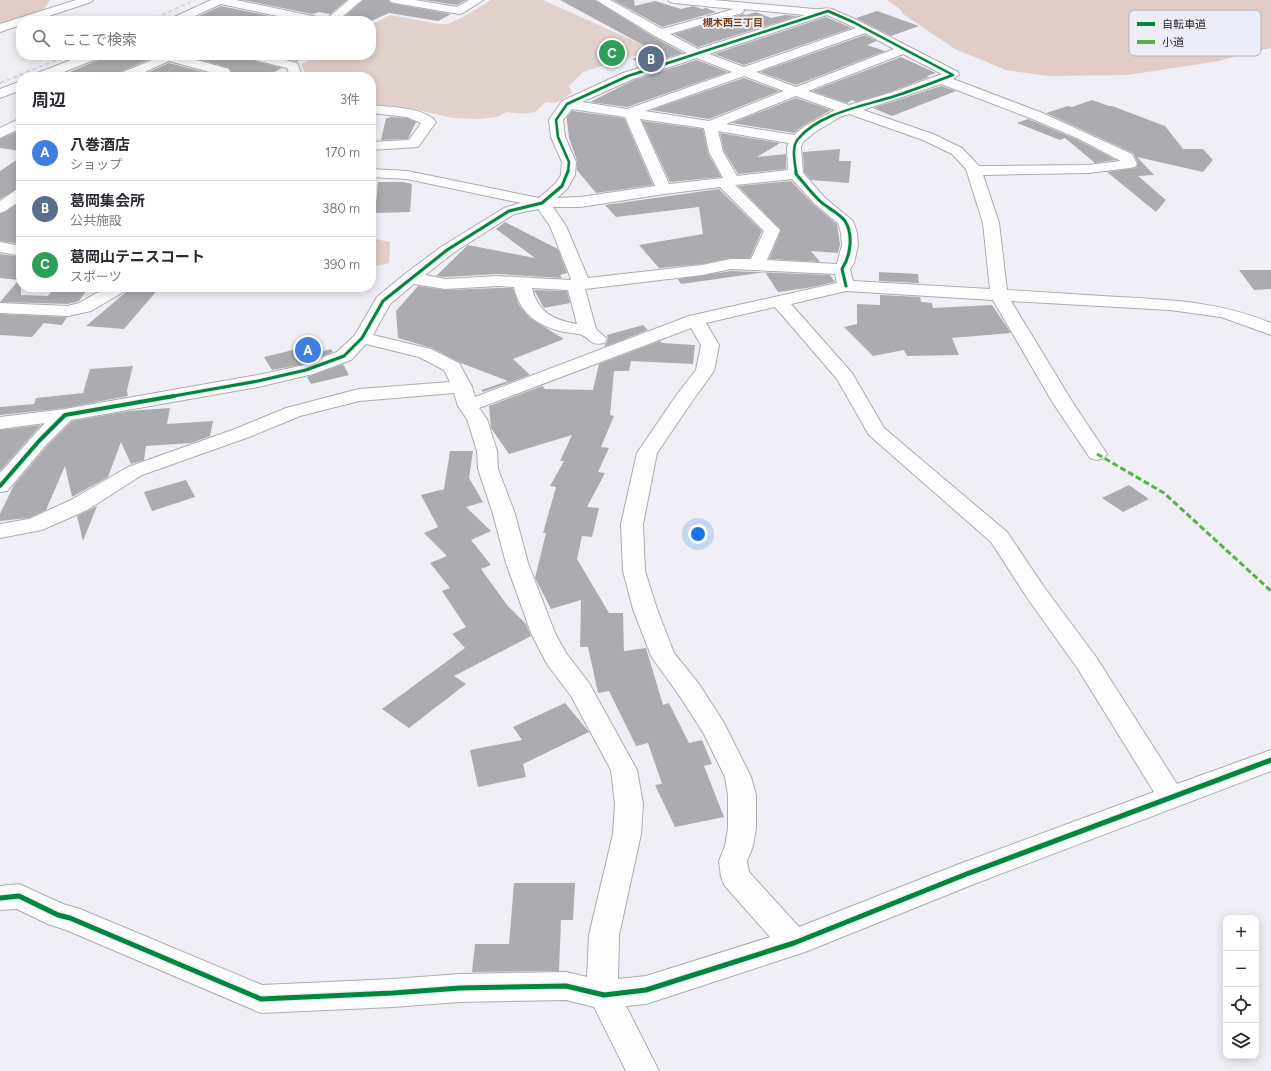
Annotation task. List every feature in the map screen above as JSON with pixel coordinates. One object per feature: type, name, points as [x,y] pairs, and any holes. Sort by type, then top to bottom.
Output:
[{"type":"street","points":[[37,16],[87,0]]},
{"type":"street","points":[[185,16],[220,0],[293,16]]},
{"type":"street","points":[[336,16],[356,0]]},
{"type":"street","points":[[395,0],[459,11],[477,0]]},
{"type":"street","points":[[602,0],[628,20],[659,33],[698,54],[746,71],[797,92],[928,137],[957,151],[973,171],[991,222],[999,295],[1063,403],[1097,454]]},
{"type":"street","points":[[674,0],[825,12],[828,11],[943,68],[953,75],[895,96],[835,114],[810,129],[797,140],[794,147],[796,174],[820,201],[845,221],[849,233],[850,245],[846,263],[842,269],[846,286]]},
{"type":"street","points":[[659,33],[753,6]]},
{"type":"street","points":[[264,16],[274,12]]},
{"type":"street","points":[[542,203],[562,186],[568,175],[569,162],[558,137],[556,120],[566,109],[567,104],[628,76],[825,12]]},
{"type":"street","points":[[0,28],[16,23]]},
{"type":"street","points":[[630,112],[865,29]]},
{"type":"street","points":[[710,125],[904,49]]},
{"type":"street","points":[[52,72],[82,60]]},
{"type":"street","points":[[134,72],[159,60]]},
{"type":"street","points":[[179,60],[211,72]]},
{"type":"street","points":[[225,72],[248,60]]},
{"type":"street","points":[[271,60],[293,66],[295,72]]},
{"type":"street","points":[[940,79],[981,92],[1079,133],[1127,157],[1130,164],[1088,169],[973,171]]},
{"type":"street","points":[[567,104],[630,112],[797,140]]},
{"type":"street","points":[[376,109],[410,112],[429,122],[412,144],[376,146]]},
{"type":"street","points":[[630,112],[664,189]]},
{"type":"street","points":[[0,134],[16,125]]},
{"type":"street","points":[[710,125],[716,152],[727,182],[772,230],[757,264]]},
{"type":"street","points":[[376,173],[407,175],[542,203],[558,226],[580,279],[575,285]]},
{"type":"street","points":[[0,422],[65,415],[258,381],[306,370],[344,356],[362,338],[384,301],[447,250],[509,211],[542,203],[580,202],[664,189],[796,174]]},
{"type":"street","points":[[0,248],[16,250]]},
{"type":"street","points":[[411,278],[445,284],[498,282],[575,285],[702,270],[731,264],[842,269]]},
{"type":"street","points":[[522,283],[523,294],[537,315],[556,326],[588,331],[613,352]]},
{"type":"street","points":[[575,285],[588,331]]},
{"type":"street","points":[[0,531],[34,525],[79,505],[135,471],[242,433],[293,412],[359,395],[465,397],[613,352],[695,320],[846,286],[1170,305],[1215,311],[1246,319],[1271,330]]},
{"type":"street","points":[[0,308],[68,311],[85,308],[111,292]]},
{"type":"street","points":[[779,301],[845,377],[876,431],[999,537],[1036,593],[1087,663],[1172,798]]},
{"type":"street","points":[[695,320],[710,345],[705,371],[685,397],[647,453],[632,524],[634,571],[645,609],[663,656],[690,691],[715,730],[738,777],[742,795],[742,828],[739,846],[733,861],[735,877],[794,943]]},
{"type":"street","points":[[362,338],[425,353],[452,367],[465,397],[477,419],[487,451],[488,469],[504,514],[517,563],[543,633],[556,658],[580,690],[624,770],[629,804],[627,834],[604,935],[602,973],[604,995],[643,1071]]},
{"type":"street","points":[[0,486],[39,441],[65,415]]},
{"type":"street","points":[[0,898],[19,896],[58,915],[70,918],[261,999],[393,993],[460,988],[566,986],[604,995],[646,990],[794,943],[964,875],[1271,760]]},
{"type":"shaded area","points":[[0,0],[50,0],[44,9],[23,16],[16,16],[16,19],[0,24]]},
{"type":"shaded area","points":[[491,0],[543,0],[654,50],[583,72],[569,86],[572,93],[556,103],[546,102],[535,112],[523,114],[507,112],[497,117],[478,119],[452,118],[406,107],[376,104],[376,72],[305,72],[301,65],[309,60],[376,60],[376,22],[390,15],[439,24],[448,24]]},
{"type":"shaded area","points":[[887,0],[1271,0],[1271,48],[1261,50],[1261,10],[1129,10],[1129,56],[1236,56],[1219,61],[1128,75],[1048,76],[1006,70],[955,49],[903,14],[901,10]]},
{"type":"shaded area","points":[[376,239],[390,242],[389,263],[376,266]]},
{"type":"building","points":[[243,0],[347,0],[330,14],[319,12],[312,14]]},
{"type":"building","points":[[363,0],[388,0],[390,3],[451,14],[438,21],[389,13],[376,19],[376,16],[345,16]]},
{"type":"building","points":[[424,0],[466,0],[457,5]]},
{"type":"building","points":[[560,0],[595,0],[654,37],[683,53],[642,65],[637,63],[639,62],[632,59],[656,52]]},
{"type":"building","points":[[613,0],[634,0],[635,6],[655,1],[681,9],[693,6],[702,9],[706,8],[716,12],[662,27]]},
{"type":"building","points":[[221,6],[270,16],[199,16]]},
{"type":"building","points":[[877,11],[919,26],[891,36],[856,18]]},
{"type":"building","points":[[756,12],[771,18],[785,15],[798,16],[698,47],[674,34],[743,14],[746,15]]},
{"type":"building","points":[[826,17],[852,28],[744,65],[714,54]]},
{"type":"building","points":[[865,35],[877,41],[867,45],[885,51],[796,85],[760,72]]},
{"type":"building","points":[[901,57],[936,73],[890,92],[856,102],[852,100],[847,103],[812,91]]},
{"type":"building","points":[[98,60],[148,60],[119,72],[70,72]]},
{"type":"building","points":[[202,60],[251,60],[282,68],[274,72],[231,72],[229,68]]},
{"type":"building","points":[[697,60],[728,72],[627,107],[590,102],[634,80]]},
{"type":"building","points":[[169,63],[203,72],[149,72]]},
{"type":"building","points":[[744,78],[780,91],[709,119],[651,110]]},
{"type":"building","points":[[941,86],[956,91],[892,116],[873,108]]},
{"type":"building","points":[[796,98],[831,110],[804,125],[794,133],[732,123]]},
{"type":"building","points":[[1092,100],[1165,126],[1183,149],[1203,149],[1213,160],[1203,172],[1137,157],[1154,175],[1138,176],[1166,200],[1156,212],[1107,172],[1136,168],[1138,163],[1133,153],[1046,113],[1068,106],[1072,107]]},
{"type":"building","points":[[572,111],[624,118],[653,185],[596,193],[577,170],[577,161],[569,138],[567,121],[567,117]]},
{"type":"building","points":[[386,118],[407,118],[416,122],[408,139],[381,140]]},
{"type":"building","points":[[1028,119],[1076,139],[1116,160],[1095,163],[1065,138],[1060,140],[1017,123]]},
{"type":"building","points":[[642,121],[703,129],[708,153],[721,177],[670,182]]},
{"type":"building","points":[[16,132],[16,150],[0,148],[0,139]]},
{"type":"building","points":[[720,133],[780,143],[757,157],[786,154],[786,169],[738,174],[724,151]]},
{"type":"building","points":[[840,149],[839,161],[851,161],[849,183],[811,180],[804,172],[803,152]]},
{"type":"building","points":[[16,160],[16,190],[0,199],[0,171]]},
{"type":"building","points":[[791,181],[814,205],[837,224],[840,245],[838,253],[811,251],[820,262],[769,259],[781,230],[738,186]]},
{"type":"building","points":[[378,182],[403,182],[412,184],[410,212],[376,213]]},
{"type":"building","points":[[719,189],[762,231],[750,258],[731,258],[702,264],[659,268],[639,245],[703,234],[699,207],[616,217],[605,205]]},
{"type":"building","points":[[16,205],[16,243],[0,241],[0,214]]},
{"type":"building","points":[[505,222],[558,249],[567,273],[560,275],[562,278],[498,274],[445,277],[436,276],[468,245],[535,258],[496,229]]},
{"type":"building","points":[[0,254],[16,256],[16,280],[0,278]]},
{"type":"building","points":[[1239,270],[1271,270],[1271,289],[1254,290]]},
{"type":"building","points":[[731,271],[763,272],[681,284],[678,279]]},
{"type":"building","points":[[765,272],[830,275],[835,282],[778,292]]},
{"type":"building","points":[[879,272],[918,274],[919,283],[879,281]]},
{"type":"building","points":[[16,283],[16,292],[21,292],[21,295],[48,296],[51,292],[86,292],[79,301],[68,304],[0,302]]},
{"type":"building","points":[[418,286],[445,290],[513,288],[519,305],[530,318],[564,339],[513,359],[530,375],[483,392],[481,390],[508,381],[461,363],[432,348],[398,338],[396,311]]},
{"type":"building","points":[[534,290],[567,291],[570,303],[544,308]]},
{"type":"building","points":[[126,292],[156,292],[124,329],[86,326]]},
{"type":"building","points":[[880,295],[920,297],[921,302],[932,303],[933,308],[992,305],[1011,333],[952,338],[959,355],[907,356],[904,350],[873,356],[844,327],[857,324],[857,304],[880,305]]},
{"type":"building","points":[[0,314],[67,317],[62,325],[44,323],[32,337],[0,335]]},
{"type":"building","points":[[643,325],[648,330],[604,347],[608,339],[607,335]]},
{"type":"building","points":[[660,341],[662,343],[695,345],[693,364],[631,361],[629,371],[614,371],[610,415],[614,416],[601,447],[609,448],[598,472],[605,473],[587,507],[599,508],[592,537],[582,536],[577,559],[609,613],[623,613],[624,651],[646,648],[663,705],[669,703],[689,743],[702,740],[712,764],[704,766],[724,817],[675,827],[655,785],[662,784],[648,743],[636,746],[609,691],[598,693],[588,647],[580,647],[581,600],[551,609],[535,578],[546,533],[543,533],[556,487],[550,486],[564,461],[560,461],[572,435],[509,454],[491,428],[489,406],[542,386],[545,389],[593,390],[599,364]]},
{"type":"building","points":[[297,349],[303,357],[331,349],[333,352],[300,365],[272,370],[264,357]]},
{"type":"building","points":[[343,364],[349,375],[311,384],[307,377]]},
{"type":"building","points":[[133,366],[127,390],[128,396],[65,408],[0,415],[0,407],[34,404],[36,398],[83,393],[90,369]]},
{"type":"building","points":[[170,408],[167,424],[213,421],[210,436],[191,443],[146,446],[144,460],[131,464],[121,442],[108,477],[72,497],[65,466],[46,510],[29,518],[0,521],[0,514],[14,485],[47,446],[72,421],[129,411]]},
{"type":"building","points":[[41,425],[1,470],[0,470],[0,430]]},
{"type":"building","points":[[450,451],[473,451],[469,478],[483,502],[466,507],[491,531],[471,540],[491,565],[481,569],[507,605],[526,624],[531,636],[454,676],[466,684],[409,728],[382,709],[465,648],[452,634],[466,627],[442,591],[450,588],[430,563],[447,556],[424,533],[438,527],[421,495],[444,489]]},
{"type":"building","points":[[186,480],[195,497],[152,511],[144,492]]},
{"type":"building","points":[[1129,485],[1149,499],[1123,512],[1102,498]]},
{"type":"building","points":[[97,506],[83,541],[77,516]]},
{"type":"building","points":[[565,703],[589,732],[523,764],[526,777],[478,787],[470,750],[522,740],[513,727]]},
{"type":"building","points":[[514,883],[575,883],[573,920],[561,920],[559,971],[472,972],[475,944],[509,944]]},
{"type":"railway","points":[[160,16],[195,0]]},
{"type":"railway","points":[[27,72],[57,60]]},
{"type":"railway","points":[[0,83],[16,77]]},
{"type":"marked path","points":[[1097,454],[1164,493],[1271,591]]},
{"type":"cycle path","points":[[0,486],[39,441],[65,415],[258,381],[306,370],[344,356],[362,338],[383,301],[411,278],[447,250],[509,211],[542,203],[562,186],[568,175],[569,162],[558,137],[556,120],[567,104],[628,76],[828,11],[853,22],[953,75],[895,96],[835,114],[810,129],[797,140],[794,147],[796,174],[820,201],[845,221],[849,233],[850,245],[846,263],[842,269],[846,286]]},
{"type":"cycle path","points":[[0,898],[19,896],[58,915],[70,918],[261,999],[393,993],[460,988],[566,986],[604,995],[646,990],[794,943],[964,875],[1271,760]]},
{"type":"place","name":"葛岡山テニスコート","points":[[612,53]]},
{"type":"place","name":"葛岡集会所","points":[[651,59]]},
{"type":"place","name":"八巻酒店","points":[[308,350]]},
{"type":"district","name":"槻木西三丁目","points":[[733,22]]}]
